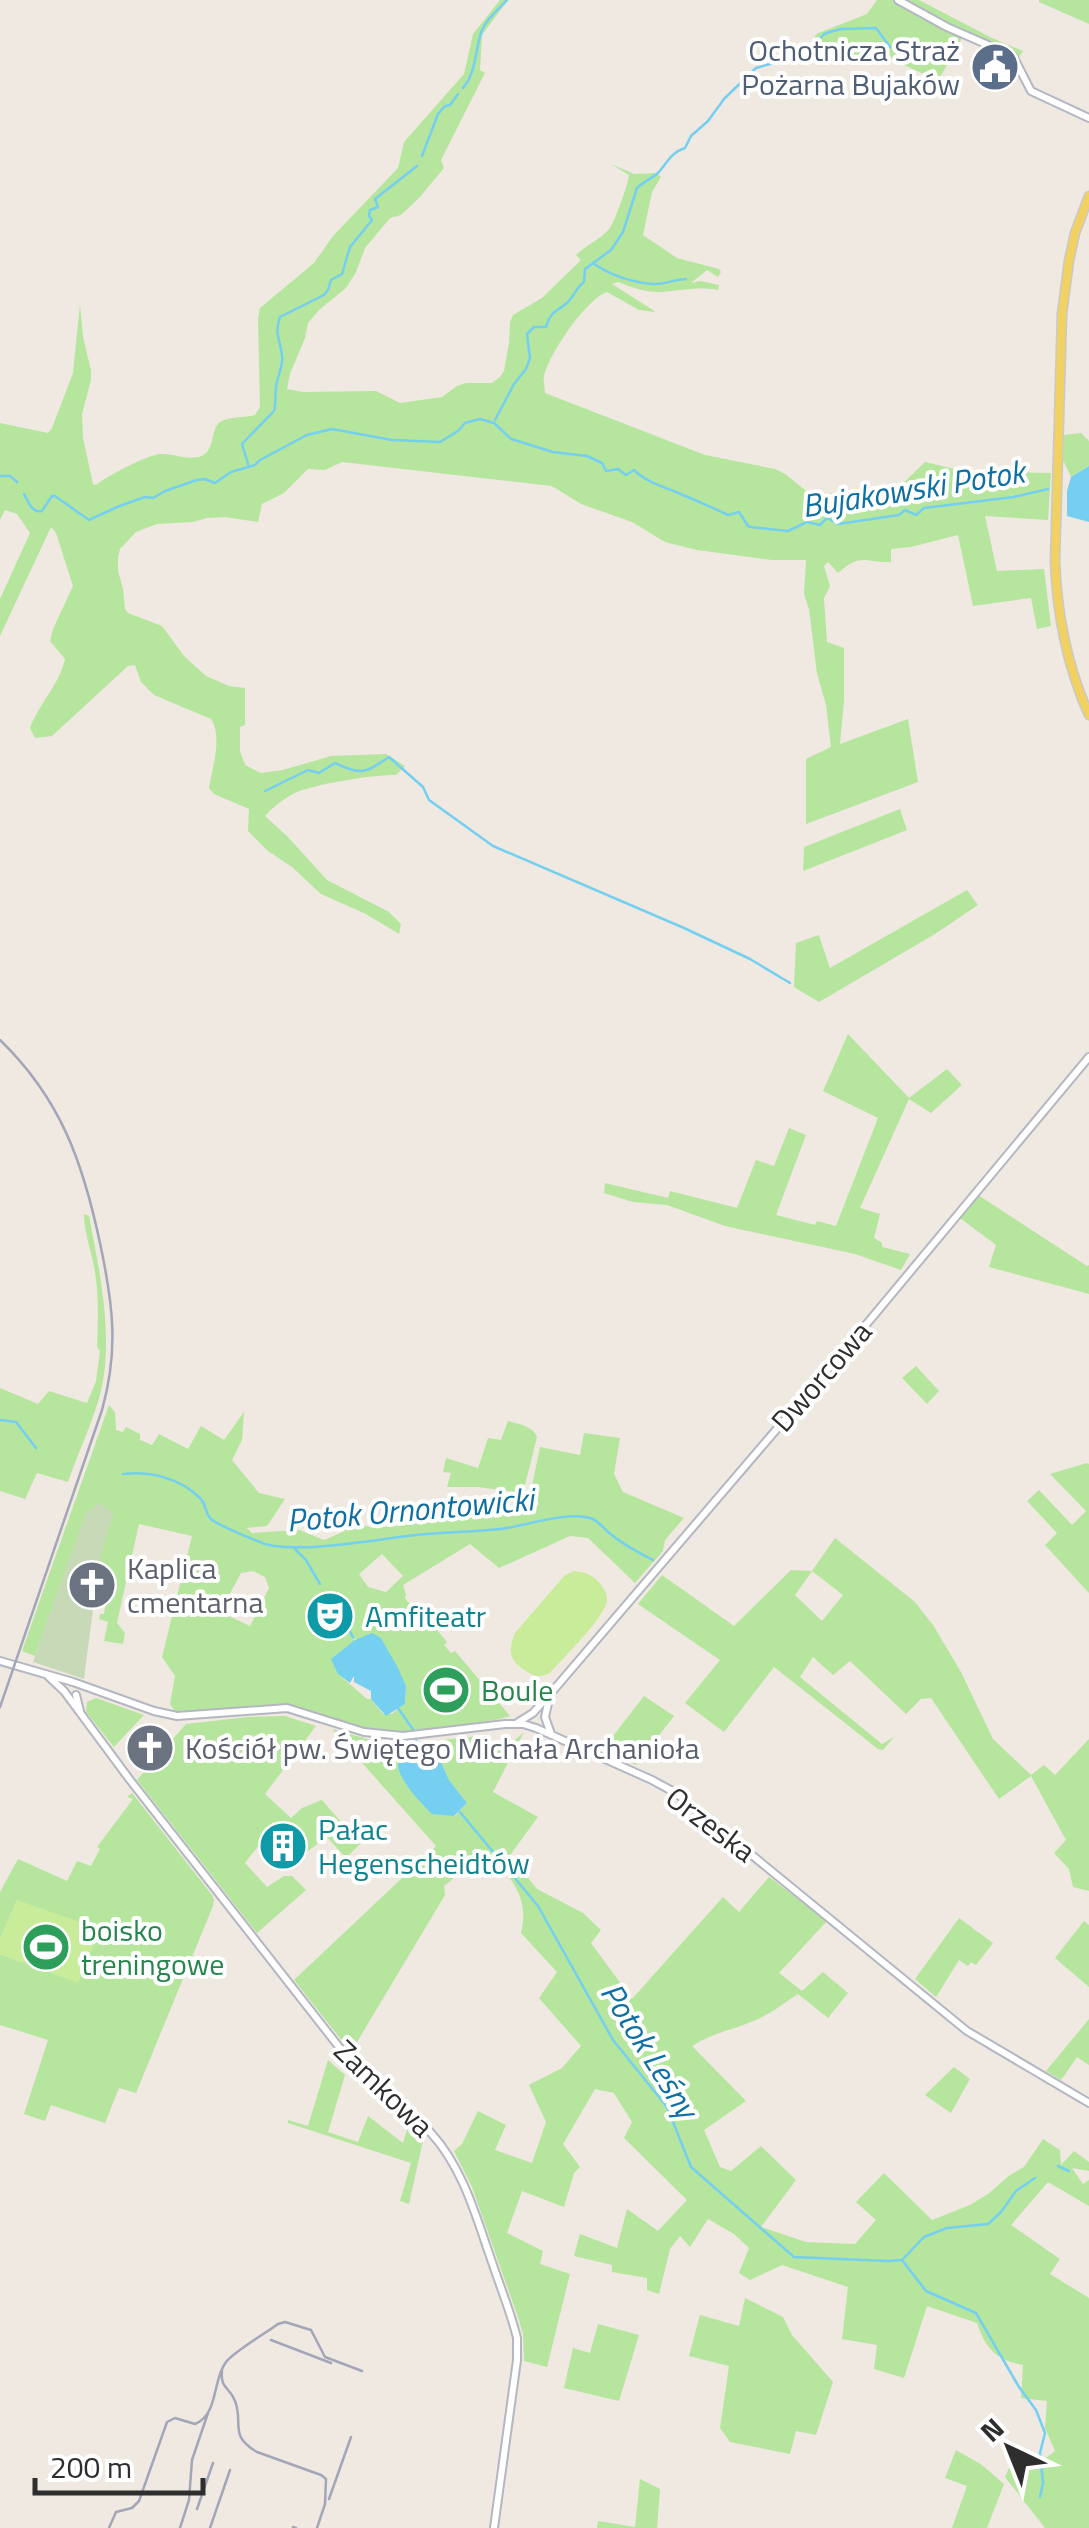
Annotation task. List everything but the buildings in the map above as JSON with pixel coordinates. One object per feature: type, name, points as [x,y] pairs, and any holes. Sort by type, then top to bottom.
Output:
[{"type":"main road","points":[[1089,196],[1068,261],[1062,314],[1055,561],[1067,652],[1089,716]]},
{"type":"street","points":[[898,0],[1013,56],[1031,91],[1089,118]]},
{"type":"street","name":"Dworcowa","points":[[515,1724],[534,1712],[551,1693],[1089,1057]]},
{"type":"street","points":[[0,1660],[75,1689]]},
{"type":"street","name":"Zamkowa","points":[[48,1676],[345,2055],[378,2090],[428,2129],[464,2186],[514,2324],[518,2348],[494,2528]]},
{"type":"street","points":[[65,1694],[64,1686],[75,1689]]},
{"type":"street","name":"Zamkowa","points":[[75,1689],[82,1716]]},
{"type":"street","name":"Orzeska","points":[[65,1694],[75,1689],[95,1691],[177,1716],[287,1708],[332,1724],[383,1735],[515,1724],[551,1734],[676,1794],[967,2031],[1089,2103]]},
{"type":"street","name":"Dworcowa","points":[[545,1716],[551,1693]]},
{"type":"street","points":[[533,1727],[534,1712],[542,1711],[551,1734]]},
{"type":"street","points":[[533,1727],[545,1716]]},
{"type":"green space","points":[[500,0],[508,0],[482,35],[480,70],[485,73],[441,160],[444,168],[401,215],[390,218],[365,248],[346,288],[308,323],[287,389],[376,391],[400,403],[442,397],[466,383],[492,383],[504,371],[513,315],[542,298],[581,260],[576,255],[611,226],[629,175],[611,164],[634,174],[656,173],[661,177],[652,192],[643,235],[677,258],[719,269],[718,277],[707,270],[691,283],[719,285],[718,290],[653,292],[618,282],[612,284],[656,312],[639,310],[607,292],[598,297],[579,316],[553,355],[544,378],[545,393],[705,455],[775,469],[814,497],[841,491],[876,496],[895,491],[925,462],[963,471],[1051,473],[1048,520],[985,516],[997,571],[1044,569],[1051,626],[1037,629],[1031,598],[973,606],[958,535],[891,549],[891,562],[858,561],[838,573],[828,562],[824,566],[830,586],[824,598],[827,642],[844,648],[840,744],[908,719],[918,782],[806,824],[806,759],[831,747],[804,594],[806,560],[772,560],[665,542],[632,522],[581,504],[552,486],[342,462],[325,470],[308,469],[284,493],[262,504],[258,522],[207,518],[157,524],[136,532],[120,549],[118,557],[125,609],[162,626],[184,656],[206,676],[245,688],[240,751],[245,765],[261,773],[331,756],[386,754],[405,766],[396,775],[351,779],[300,791],[265,816],[327,880],[389,912],[401,924],[399,934],[321,894],[248,831],[249,809],[209,788],[216,743],[211,719],[154,695],[141,682],[135,665],[128,666],[52,736],[35,738],[30,728],[65,659],[50,641],[73,586],[51,527],[0,636],[0,599],[30,533],[17,514],[5,510],[0,520],[0,423],[48,433],[52,428],[73,373],[80,304],[91,370],[82,414],[83,438],[93,484],[153,456],[204,455],[221,421],[255,415],[260,407],[260,308],[314,263],[333,236],[398,168],[404,142],[464,74],[473,34]]},
{"type":"green space","points":[[877,0],[919,0],[1023,51],[1019,57],[965,33],[938,81],[875,51],[857,62],[813,40],[816,34],[867,14]]},
{"type":"green space","points":[[1089,0],[1089,24],[1039,2]]},
{"type":"green space","points":[[1081,433],[1089,441],[1089,466],[1071,477],[1063,460],[1064,435]]},
{"type":"green space","points":[[900,809],[907,830],[803,871],[804,847]]},
{"type":"green space","points":[[967,890],[978,905],[819,1002],[794,987],[796,943],[819,935],[830,968]]},
{"type":"green space","points":[[848,1034],[909,1098],[947,1069],[962,1085],[931,1113],[909,1099],[860,1208],[880,1214],[874,1238],[882,1247],[910,1254],[901,1270],[855,1254],[725,1226],[667,1205],[633,1202],[604,1193],[605,1183],[668,1198],[670,1191],[737,1208],[756,1160],[774,1166],[789,1128],[806,1135],[776,1215],[836,1226],[878,1118],[823,1091]]},
{"type":"green space","points":[[978,1195],[1089,1265],[1089,1294],[989,1267],[996,1245],[960,1218]]},
{"type":"green space","points":[[84,1214],[89,1216],[103,1301],[106,1344],[102,1386],[68,1482],[37,1473],[25,1499],[0,1491],[0,1388],[38,1404],[49,1391],[87,1403],[96,1381],[100,1351],[96,1282]]},
{"type":"green space","points":[[916,1366],[939,1391],[927,1404],[902,1378]]},
{"type":"green space","points":[[109,1405],[115,1412],[116,1430],[123,1432],[126,1427],[152,1445],[159,1434],[188,1449],[201,1426],[224,1440],[244,1412],[242,1440],[232,1460],[259,1493],[285,1499],[267,1526],[247,1528],[252,1533],[299,1530],[324,1540],[345,1531],[345,1521],[374,1528],[420,1523],[470,1505],[529,1514],[539,1504],[531,1491],[540,1447],[580,1455],[584,1433],[620,1438],[614,1474],[623,1492],[684,1518],[665,1540],[663,1551],[635,1583],[588,1538],[570,1536],[499,1568],[470,1544],[403,1585],[405,1598],[423,1620],[427,1618],[447,1642],[444,1645],[451,1653],[455,1651],[510,1716],[495,1720],[401,1733],[363,1729],[288,1704],[176,1713],[170,1704],[175,1676],[162,1657],[192,1536],[139,1524],[117,1623],[125,1633],[123,1644],[104,1641],[108,1622],[99,1619],[104,1614],[110,1577],[100,1576],[98,1590],[95,1589],[97,1578],[86,1514],[35,1656],[22,1651]],"holes":[[[382,1554],[403,1576],[386,1592],[368,1587],[359,1574]],[[253,1571],[265,1577],[269,1588],[250,1626],[220,1612],[241,1573]],[[348,1601],[352,1609],[327,1636],[317,1627],[313,1607]],[[381,1638],[406,1686],[405,1703],[392,1714],[383,1714],[371,1699],[338,1674],[355,1639]]]},
{"type":"green space","points":[[508,1421],[529,1428],[537,1437],[523,1493],[447,1487],[451,1473],[443,1472],[446,1458],[478,1468],[488,1438],[501,1440]]},
{"type":"green space","points":[[1087,1463],[1089,1593],[1045,1545],[1057,1533],[1027,1501],[1039,1490],[1072,1525],[1086,1511],[1050,1474]]},
{"type":"green space","points":[[99,1503],[114,1513],[95,1576],[84,1679],[33,1662],[86,1513]]},
{"type":"green space","points":[[835,1538],[915,1602],[961,1672],[993,1739],[1031,1775],[1044,1765],[1055,1775],[1089,1739],[1089,1891],[1073,1887],[1069,1869],[1054,1853],[1066,1840],[1031,1776],[999,1799],[931,1698],[921,1699],[906,1714],[850,1661],[833,1675],[813,1657],[800,1677],[882,1744],[894,1737],[883,1750],[774,1667],[724,1732],[685,1703],[720,1660],[638,1604],[662,1575],[734,1626],[791,1570],[812,1571]],"holes":[[[812,1571],[843,1595],[822,1621],[795,1595]]]},
{"type":"green space","points":[[574,1571],[598,1582],[607,1599],[605,1606],[593,1626],[550,1673],[538,1677],[514,1661],[511,1649],[515,1633],[565,1575]]},
{"type":"green space","points":[[644,1696],[674,1716],[636,1765],[603,1749]]},
{"type":"green space","points":[[96,1698],[144,1715],[114,1747],[86,1712],[87,1702]]},
{"type":"green space","points":[[285,1716],[316,1726],[265,1794],[291,1818],[302,1808],[322,1800],[360,1844],[346,1858],[327,1837],[304,1854],[295,1835],[281,1822],[245,1863],[267,1887],[284,1876],[292,1876],[306,1890],[257,1933],[137,1780],[186,1724]]},
{"type":"green space","points":[[332,1729],[378,1742],[417,1743],[478,1736],[508,1755],[524,1732],[493,1792],[538,1817],[510,1855],[537,1889],[583,1913],[601,1930],[591,1943],[632,1999],[723,1897],[739,1912],[769,1877],[827,1921],[779,1973],[802,1991],[823,1972],[848,1993],[828,2018],[798,1994],[762,2017],[692,2046],[746,2101],[704,2130],[720,2167],[731,2171],[761,2146],[796,2180],[761,2227],[806,2242],[855,2244],[876,2220],[856,2202],[884,2173],[932,2220],[988,2194],[1024,2167],[1043,2139],[1060,2150],[1061,2165],[1074,2151],[1089,2162],[1089,2171],[1072,2168],[1083,2184],[1089,2180],[1089,2206],[1048,2182],[1011,2225],[1060,2259],[1050,2274],[1089,2298],[1089,2528],[1045,2528],[1005,2477],[1014,2457],[1033,2468],[1055,2451],[1045,2428],[1047,2401],[1021,2398],[1023,2365],[993,2352],[977,2323],[927,2306],[904,2378],[874,2369],[877,2345],[842,2339],[848,2287],[782,2265],[750,2280],[739,2273],[749,2248],[708,2219],[690,2247],[680,2236],[670,2249],[659,2294],[647,2290],[647,2278],[612,2272],[612,2265],[574,2256],[580,2234],[617,2248],[627,2209],[658,2231],[687,2200],[624,2138],[632,2122],[614,2093],[595,2089],[563,2144],[580,2167],[574,2173],[564,2207],[522,2191],[507,2233],[543,2251],[540,2264],[570,2274],[547,2367],[524,2361],[519,2320],[472,2187],[454,2151],[462,2144],[478,2111],[506,2125],[495,2150],[532,2163],[546,2122],[529,2085],[562,2068],[581,2046],[539,1998],[557,1972],[521,1933],[523,1908],[516,1888],[488,1851],[444,1886],[445,1895],[351,2052],[294,1980],[436,1846]],"holes":[[[439,1758],[449,1780],[467,1803],[455,1816],[448,1814]]]},
{"type":"green space","points":[[132,1793],[212,1895],[213,1906],[136,2093],[119,2088],[105,2123],[51,2105],[45,2121],[24,2114],[48,2040],[0,2025],[0,1954],[78,1982],[17,1900],[0,1939],[0,1892],[18,1859],[67,1881],[77,1861],[91,1866],[100,1849],[97,1847],[133,1799],[127,1797]]},
{"type":"green space","name":"boisko treningowe","points":[[17,1900],[100,1929],[78,1983],[0,1954],[0,1939]]},
{"type":"green space","points":[[959,1918],[993,1943],[976,1965],[971,1962],[968,1966],[959,1960],[936,1997],[915,1979]]},
{"type":"green space","points":[[1084,1921],[1089,1925],[1089,1987],[1055,1958]]},
{"type":"green space","points":[[1089,2019],[1089,2065],[1077,2057],[1061,2080],[1046,2071]]},
{"type":"green space","points":[[328,2060],[345,2075],[328,2132],[358,2142],[368,2116],[403,2143],[409,2123],[424,2136],[409,2204],[400,2201],[411,2163],[288,2123],[308,2126]]},
{"type":"green space","points":[[954,2067],[970,2079],[951,2113],[925,2095]]},
{"type":"green space","points":[[745,2298],[783,2317],[792,2335],[833,2382],[816,2435],[796,2431],[790,2454],[730,2442],[720,2428],[729,2366],[689,2356],[700,2315],[739,2326]]},
{"type":"green space","points":[[598,2324],[639,2335],[619,2401],[564,2388],[573,2348],[590,2353]]},
{"type":"green space","points":[[956,2450],[1004,2484],[987,2528],[952,2528],[967,2486],[945,2478]]},
{"type":"green space","points":[[640,2479],[660,2489],[657,2528],[597,2528],[598,2521],[635,2527]]},
{"type":"water","points":[[1089,466],[1089,522],[1067,516],[1067,491],[1071,477]]},
{"type":"water","points":[[372,1633],[381,1638],[406,1686],[405,1704],[386,1716],[371,1699],[371,1691],[354,1682],[354,1676],[350,1683],[338,1674],[331,1659],[355,1640]]},
{"type":"water","points":[[428,1749],[439,1758],[449,1780],[467,1803],[454,1816],[432,1814],[400,1774],[401,1756]]},
{"type":"waterway","points":[[463,88],[473,69],[483,28],[507,0]]},
{"type":"waterway","points":[[495,420],[526,369],[530,358],[527,334],[534,327],[546,327],[552,314],[584,282],[585,269],[611,250],[623,232],[637,188],[659,172],[673,154],[685,148],[691,136],[756,68],[806,54],[824,34],[841,29],[876,28],[890,47]]},
{"type":"waterway","points":[[422,156],[438,114],[458,94]]},
{"type":"waterway","points":[[249,467],[242,444],[274,411],[282,359],[277,332],[280,317],[324,295],[331,280],[342,274],[350,247],[372,220],[370,210],[378,207],[375,199],[417,166]]},
{"type":"waterway","points":[[593,263],[638,282],[658,284],[686,279]]},
{"type":"waterway","name":"Bujakowski Potok","points":[[24,494],[35,510],[42,511],[55,496],[89,520],[197,480],[215,483],[307,435],[332,429],[392,440],[440,442],[465,423],[480,419],[494,423],[511,439],[553,452],[587,456],[602,463],[606,471],[618,469],[626,475],[634,470],[654,483],[728,515],[739,512],[751,527],[788,531],[807,522],[820,525],[827,518],[838,524],[899,515],[905,510],[916,515],[924,508],[1048,489]]},
{"type":"waterway","name":"Bujakowski Potok","points":[[0,476],[10,476],[17,482]]},
{"type":"waterway","points":[[265,791],[308,770],[319,773],[335,763],[363,771],[389,757],[423,787],[429,800],[493,846],[684,928],[790,983]]},
{"type":"waterway","name":"Potok Ornontowicki","points":[[0,1420],[16,1422],[36,1448]]},
{"type":"waterway","name":"Potok Ornontowicki","points":[[123,1474],[154,1475],[174,1481],[200,1498],[213,1521],[280,1547],[318,1547],[500,1529],[580,1516],[596,1521],[653,1560]]},
{"type":"waterway","points":[[295,1549],[320,1584]]},
{"type":"waterway","points":[[346,1625],[353,1637]]},
{"type":"waterway","points":[[398,1708],[414,1731]]},
{"type":"waterway","points":[[416,1740],[418,1749]]},
{"type":"waterway","name":"Potok Leśny","points":[[460,1812],[538,1906],[613,2040],[667,2107],[691,2167],[794,2257],[902,2260],[926,2291],[976,2313],[1036,2410],[1045,2433],[1040,2453],[1040,2497]]},
{"type":"waterway","points":[[1058,2166],[1069,2171]]},
{"type":"waterway","points":[[903,2259],[924,2237],[947,2228],[988,2224],[1016,2191],[1035,2178]]},
{"type":"railway","points":[[0,1040],[39,1085],[77,1159],[105,1265],[112,1347],[102,1410],[0,1707]]},
{"type":"railway","points":[[109,2528],[116,2512],[132,2508],[139,2501],[167,2422],[175,2418],[195,2424],[203,2419],[212,2405],[226,2362],[278,2324],[285,2322],[311,2330],[325,2357],[362,2371]]},
{"type":"railway","points":[[271,2340],[331,2363]]},
{"type":"railway","points":[[222,2371],[222,2381],[237,2409],[240,2434],[248,2446],[326,2479],[325,2504],[317,2528]]},
{"type":"railway","points":[[180,2528],[189,2500],[192,2460],[208,2413]]},
{"type":"railway","points":[[329,2499],[351,2437]]},
{"type":"railway","points":[[197,2509],[213,2463]]},
{"type":"railway","points":[[210,2528],[230,2470]]},
{"type":"place","name":"Ochotnicza Straż Pożarna Bujaków","points":[[995,67]]},
{"type":"place","name":"Kaplica cmentarna","points":[[92,1585]]},
{"type":"place","name":"Amfiteatr","points":[[330,1616]]},
{"type":"place","name":"Boule","points":[[446,1690]]},
{"type":"place","name":"Kościół pw. Świętego Michała Archanioła","points":[[150,1748]]},
{"type":"place","name":"Pałac Hegenscheidtów","points":[[283,1846]]},
{"type":"place","name":"boisko treningowe","points":[[46,1947]]}]
